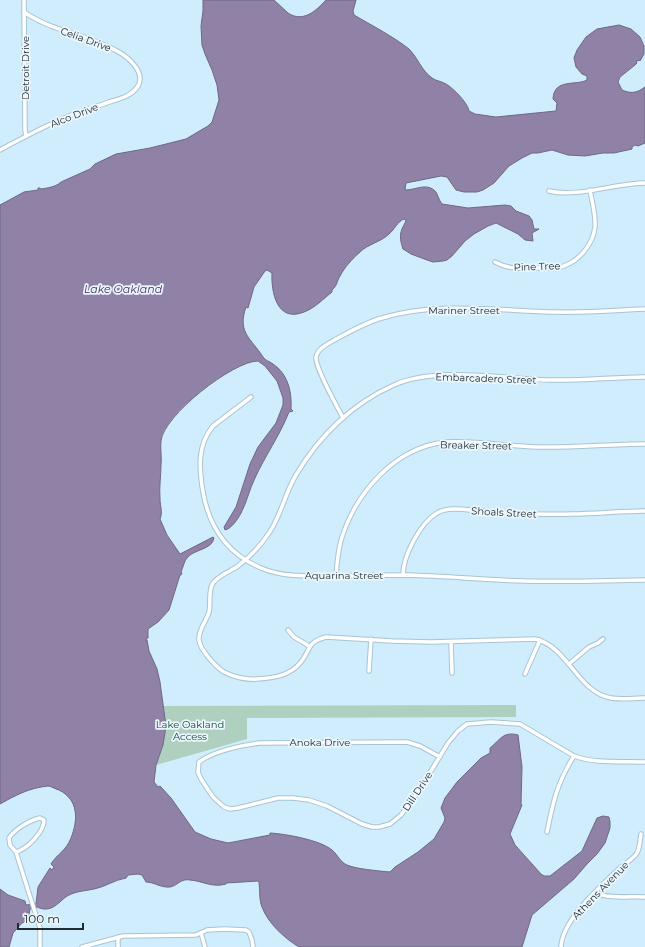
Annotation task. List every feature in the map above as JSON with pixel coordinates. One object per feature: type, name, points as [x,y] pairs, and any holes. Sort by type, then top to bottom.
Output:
[{"type":"street","name":"Detroit Drive","points":[[24,0],[26,136]]},
{"type":"street","name":"Celia Drive","points":[[24,12],[50,26],[97,41],[119,52],[133,63],[140,76]]},
{"type":"street","name":"Alco Drive","points":[[0,150],[69,116],[125,97],[133,92],[139,85],[140,76]]},
{"type":"street","points":[[549,191],[565,193],[645,182]]},
{"type":"street","name":"Pine Tree","points":[[495,262],[505,267],[539,268],[563,266],[582,254],[588,247],[594,234],[595,218],[590,190]]},
{"type":"street","name":"Mariner Street","points":[[343,418],[318,369],[316,356],[319,350],[347,333],[381,318],[430,309],[460,308],[559,312],[645,309]]},
{"type":"street","name":"Embarcadero Street","points":[[309,646],[301,661],[291,671],[281,676],[246,679],[224,672],[203,652],[199,641],[200,630],[208,614],[212,584],[218,578],[246,560],[270,532],[296,476],[324,436],[357,406],[377,393],[396,384],[416,378],[441,375],[553,380],[645,377]]},
{"type":"street","name":"Aquarina Street","points":[[250,397],[213,426],[208,432],[200,455],[201,480],[212,523],[223,540],[241,557],[261,568],[274,573],[312,576],[403,575],[523,581],[645,580]]},
{"type":"street","name":"Breaker Street","points":[[336,576],[338,554],[342,537],[356,508],[366,492],[391,464],[416,449],[447,442],[536,447],[645,444]]},
{"type":"street","name":"Shoals Street","points":[[403,575],[406,555],[416,536],[437,513],[443,511],[452,510],[572,514],[645,511]]},
{"type":"street","points":[[288,630],[294,637],[309,646],[316,640],[326,636],[451,642],[523,638],[540,640],[549,644],[590,687],[610,698],[645,698]]},
{"type":"street","points":[[369,671],[371,639]]},
{"type":"street","points":[[569,664],[589,647],[603,639]]},
{"type":"street","points":[[525,674],[540,640]]},
{"type":"street","points":[[451,642],[452,673]]},
{"type":"street","name":"Dill Drive","points":[[199,762],[198,772],[201,779],[213,798],[224,807],[238,808],[278,798],[309,800],[327,806],[362,824],[379,828],[390,824],[401,815],[448,743],[463,727],[473,723],[491,722],[520,724],[574,756],[591,761],[645,762]]},
{"type":"street","name":"Anoka Drive","points":[[199,762],[206,757],[246,745],[283,742],[407,742],[420,746],[440,757]]},
{"type":"street","points":[[547,832],[554,795],[562,776],[574,756]]},
{"type":"street","points":[[16,852],[24,849],[39,834],[44,826],[44,820],[40,818],[36,819],[12,834],[9,838],[9,841],[16,852],[27,883],[41,933],[40,947]]},
{"type":"street","name":"Athens Avenue","points":[[561,947],[562,936],[577,912],[637,853],[641,834]]},
{"type":"street","points":[[595,893],[613,896],[645,896]]},
{"type":"street","points":[[82,947],[118,937],[132,935],[188,936],[201,934],[212,929],[224,928],[246,930],[251,935],[253,947]]},
{"type":"street","points":[[201,934],[205,947]]},
{"type":"street","points":[[118,937],[118,947]]},
{"type":"green space","name":"Lake Oakland Access","points":[[516,705],[516,717],[247,718],[247,739],[156,765],[163,745],[165,719],[163,706]]},
{"type":"water","name":"Lake Oakland","points":[[203,0],[274,0],[288,13],[299,17],[314,12],[326,0],[356,0],[353,11],[354,15],[409,49],[428,75],[449,86],[460,96],[469,111],[475,114],[496,117],[556,111],[557,103],[553,99],[554,92],[557,88],[561,85],[587,80],[587,76],[582,74],[576,67],[574,58],[577,50],[586,37],[597,29],[619,25],[631,29],[640,37],[644,46],[644,54],[640,61],[639,60],[636,62],[637,63],[635,65],[620,77],[618,82],[622,90],[628,92],[637,92],[645,87],[645,143],[638,146],[635,145],[632,149],[614,153],[585,156],[568,155],[552,150],[532,153],[509,166],[494,183],[477,192],[464,192],[456,190],[447,177],[441,176],[406,183],[405,190],[421,187],[429,187],[433,189],[442,204],[468,208],[505,205],[511,206],[516,211],[529,216],[532,220],[534,229],[539,229],[532,233],[533,241],[525,240],[518,234],[496,223],[474,234],[465,241],[447,260],[433,262],[411,254],[403,249],[400,237],[406,220],[404,219],[386,237],[363,249],[354,258],[342,273],[332,292],[312,308],[295,314],[287,313],[282,310],[275,297],[272,273],[267,270],[265,271],[254,287],[248,308],[246,307],[243,323],[244,329],[250,340],[263,357],[278,368],[286,378],[291,396],[291,409],[293,411],[289,412],[255,478],[241,513],[230,528],[225,530],[224,527],[236,507],[250,464],[258,447],[276,423],[283,405],[283,398],[277,381],[265,366],[258,361],[247,363],[233,370],[217,380],[186,405],[173,418],[165,430],[161,441],[160,519],[167,535],[180,554],[213,537],[214,538],[210,545],[190,555],[186,559],[169,610],[158,622],[148,629],[148,638],[145,640],[147,640],[149,651],[157,669],[166,726],[163,745],[156,765],[154,782],[171,798],[195,832],[211,839],[228,843],[270,835],[270,833],[293,836],[311,840],[327,846],[347,865],[362,869],[390,872],[434,839],[444,822],[445,818],[441,808],[445,798],[457,782],[481,758],[490,753],[490,748],[502,737],[509,734],[518,735],[522,767],[522,805],[510,834],[515,845],[541,874],[544,876],[550,876],[582,851],[597,818],[603,816],[609,817],[610,822],[610,828],[605,843],[597,854],[574,879],[532,915],[522,947],[299,947],[282,935],[268,919],[261,904],[258,881],[216,885],[187,880],[167,887],[146,882],[142,875],[138,874],[128,875],[126,878],[98,888],[72,894],[67,896],[56,906],[49,909],[37,907],[30,909],[28,920],[22,923],[13,933],[9,947],[0,947],[0,889],[8,895],[25,901],[26,905],[36,904],[38,887],[50,868],[52,870],[54,867],[51,864],[53,861],[69,842],[76,818],[73,805],[66,794],[49,786],[29,790],[0,804],[0,205],[24,192],[57,185],[116,154],[150,148],[186,139],[212,122],[219,100],[217,85],[202,45],[201,26]]}]
